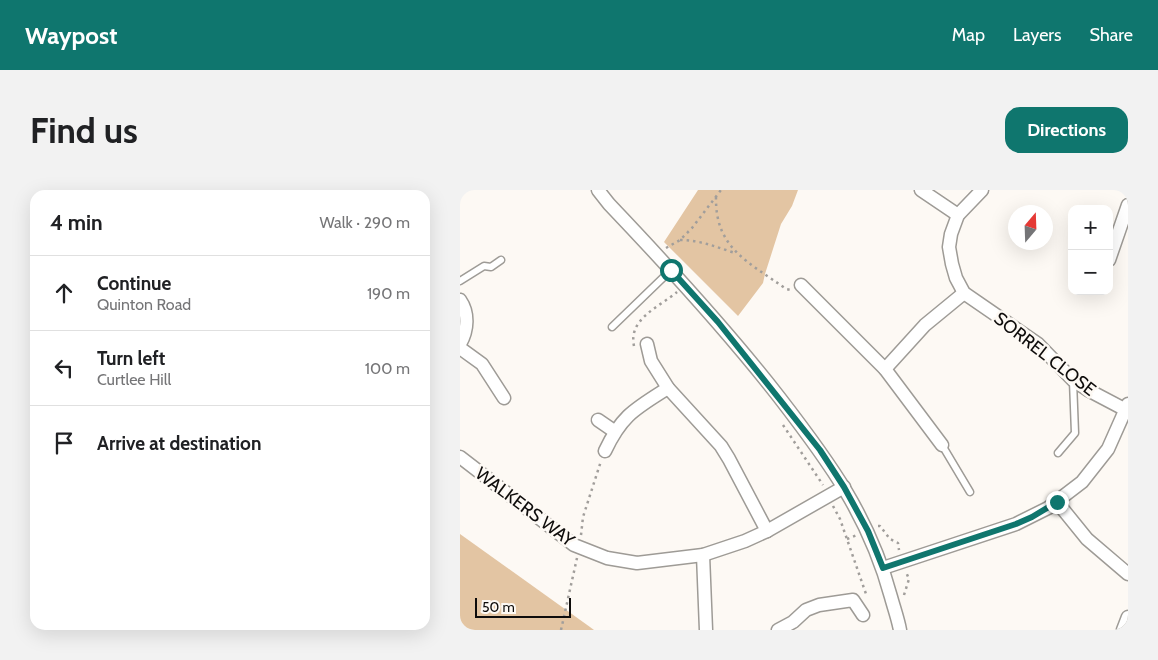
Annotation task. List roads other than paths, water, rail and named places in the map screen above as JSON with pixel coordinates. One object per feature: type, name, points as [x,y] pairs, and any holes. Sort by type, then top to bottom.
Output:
[{"type":"street","points":[[598,190],[685,285],[758,371],[820,450],[844,487],[868,531],[883,568],[900,630]]},
{"type":"street","points":[[921,190],[958,215]]},
{"type":"street","points":[[885,369],[925,325],[964,293],[956,278],[949,247],[951,234],[958,215],[982,190]]},
{"type":"street","points":[[1113,239],[1128,205]]},
{"type":"street","points":[[801,285],[885,369],[942,445]]},
{"type":"street","name":"SORREL CLOSE","points":[[964,293],[1038,344],[1073,380],[1088,390],[1127,407]]},
{"type":"street","points":[[460,300],[465,311],[466,323],[465,333],[460,344]]},
{"type":"street","points":[[647,344],[651,361],[668,388],[721,446],[730,459],[767,531]]},
{"type":"street","points":[[460,348],[482,364],[504,398]]},
{"type":"street","points":[[604,451],[622,421],[636,408],[668,388]]},
{"type":"street","points":[[883,568],[1016,524],[1057,502],[1082,482],[1108,449],[1127,407]]},
{"type":"street","points":[[598,420],[614,432]]},
{"type":"street","name":"WALKERS WAY","points":[[460,457],[579,548],[607,558],[637,563],[703,555],[745,541],[767,531],[844,487]]},
{"type":"street","points":[[1057,502],[1087,539],[1128,574]]},
{"type":"street","points":[[703,555],[706,630]]},
{"type":"street","points":[[778,630],[794,622],[806,610],[818,605],[853,600],[863,615]]},
{"type":"street","points":[[1123,630],[1128,617]]},
{"type":"lane","points":[[460,281],[484,266],[491,268],[501,260]]},
{"type":"lane","points":[[612,327],[671,270]]},
{"type":"lane","points":[[1058,453],[1075,433],[1073,380]]},
{"type":"lane","points":[[942,445],[970,492]]}]
